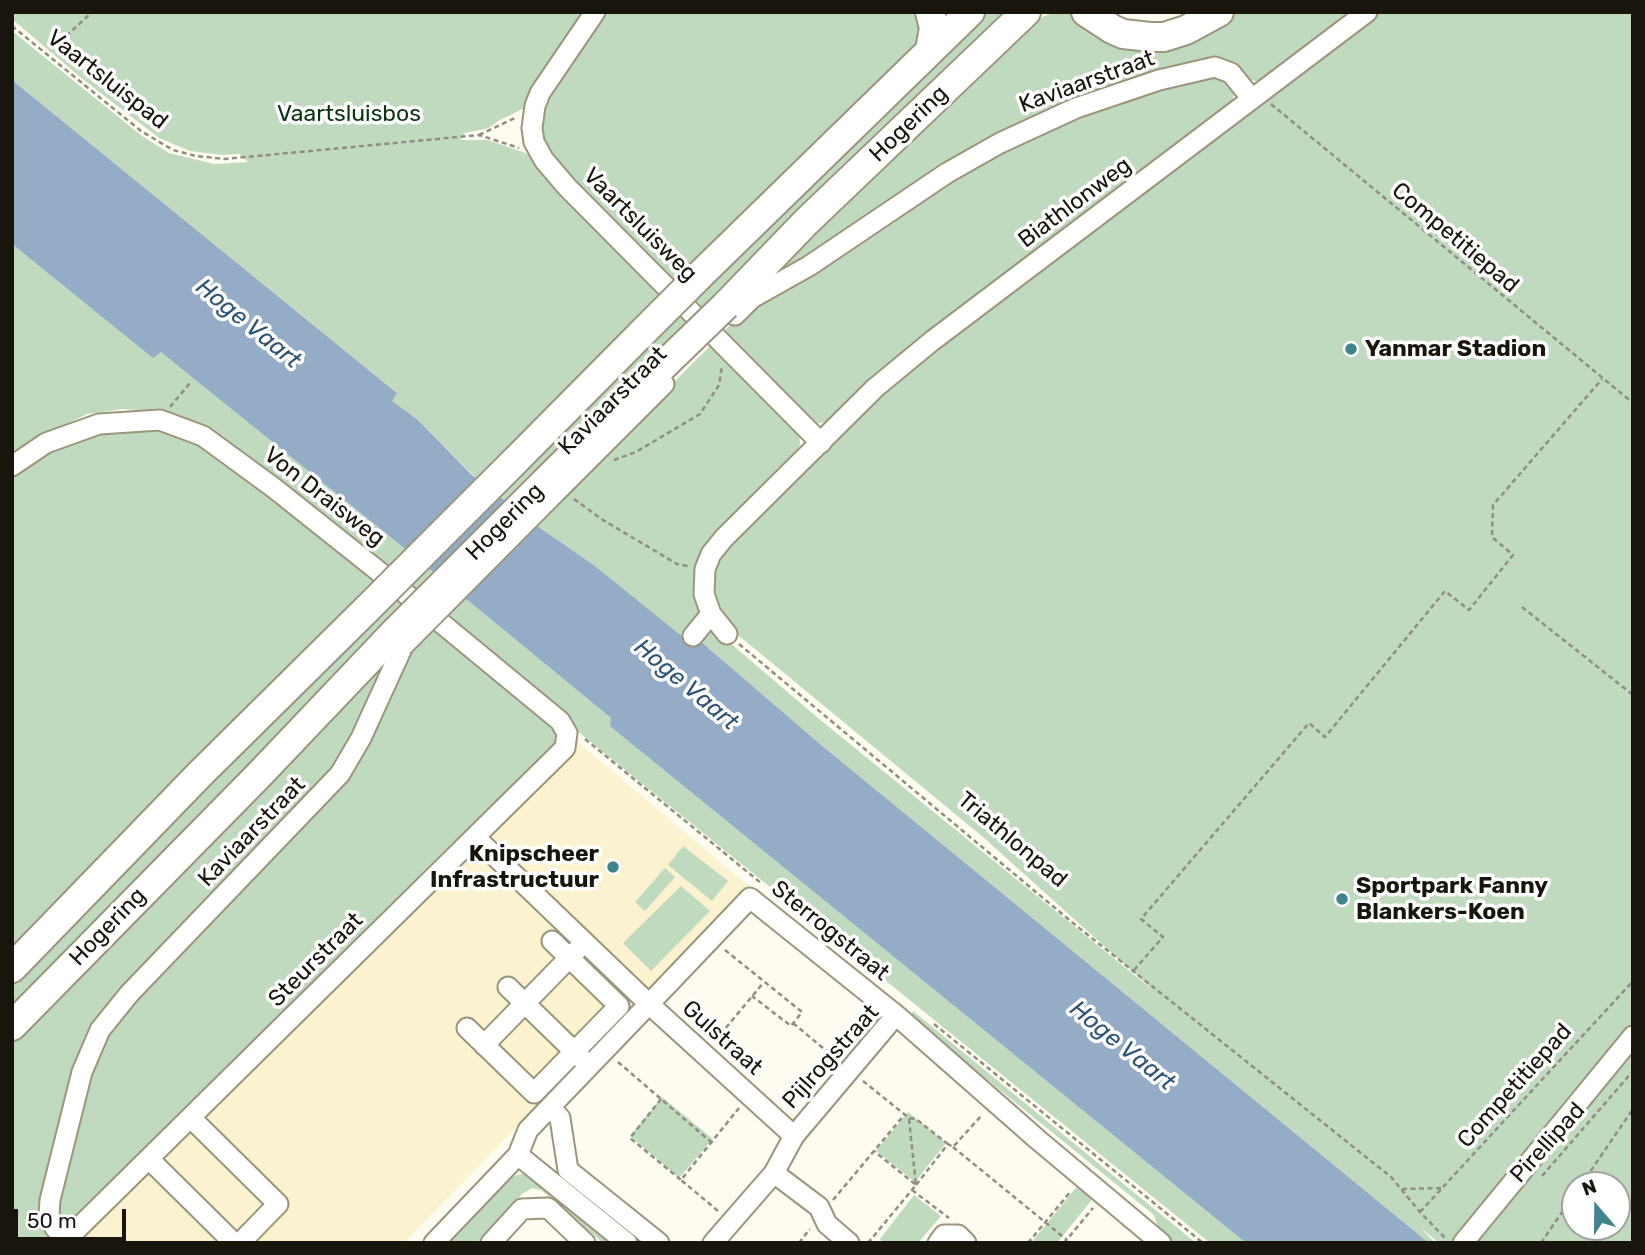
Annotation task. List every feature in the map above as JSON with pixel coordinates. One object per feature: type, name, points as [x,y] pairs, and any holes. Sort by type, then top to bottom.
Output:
[{"type":"highway","points":[[930,12],[934,28],[930,50]]},
{"type":"highway","name":"Hogering","points":[[12,968],[201,774],[699,276],[970,12]]},
{"type":"highway","name":"Hogering","points":[[12,1026],[258,776],[399,639],[560,490],[672,366],[730,310],[816,212],[1017,21],[1041,12]]},
{"type":"highway","points":[[1086,12],[1123,34],[1150,37],[1175,34],[1202,23],[1219,12]]},
{"type":"highway","points":[[1121,12],[1144,19],[1167,17],[1182,12]]},
{"type":"street","name":"Vaartsluisweg","points":[[595,12],[540,93],[532,118],[534,142],[544,160],[586,206],[821,443]]},
{"type":"street","name":"Biathlonweg","points":[[821,443],[903,363],[1367,12]]},
{"type":"street","name":"Kaviaarstraat","points":[[730,310],[809,266],[947,173],[1000,143],[1076,108],[1159,80],[1215,67],[1231,73],[1257,96]]},
{"type":"street","name":"Von Draisweg","points":[[12,467],[46,443],[99,424],[160,420],[203,436],[274,488],[377,570],[560,721],[567,733]]},
{"type":"street","points":[[727,634],[711,614],[703,587],[705,569],[711,554],[821,443]]},
{"type":"street","points":[[693,636],[711,614]]},
{"type":"street","name":"Kaviaarstraat","points":[[66,1242],[49,1215],[50,1200],[82,1072],[100,1030],[129,994],[340,774],[361,738],[399,639]]},
{"type":"street","name":"Steurstraat","points":[[66,1242],[565,748],[567,733]]},
{"type":"street","points":[[433,1243],[518,1154],[528,1130],[649,1004],[475,837]]},
{"type":"street","name":"Sterrogstraat","points":[[649,1004],[750,898],[896,1015]]},
{"type":"street","points":[[467,1028],[534,1093],[575,1052],[619,1006],[552,941]]},
{"type":"street","points":[[484,1045],[584,942]]},
{"type":"street","points":[[508,986],[589,1066]]},
{"type":"street","name":"Gulstraat","points":[[649,1004],[794,1136]]},
{"type":"street","name":"Pijlrogstraat","points":[[713,1243],[774,1173],[794,1136],[896,1015],[1161,1243]]},
{"type":"street","points":[[1463,1243],[1633,1036]]},
{"type":"street","points":[[550,1107],[561,1118],[568,1170],[659,1243]]},
{"type":"street","points":[[191,1118],[278,1204],[240,1243]]},
{"type":"street","points":[[518,1154],[627,1243]]},
{"type":"street","points":[[149,1159],[234,1243]]},
{"type":"street","points":[[774,1173],[819,1208],[827,1224],[849,1243]]},
{"type":"street","points":[[491,1243],[522,1209],[548,1208],[585,1243]]},
{"type":"path","points":[[60,42],[92,12]]},
{"type":"path","name":"Vaartsluispad","points":[[12,26],[141,131],[173,149],[197,156],[225,159],[479,135],[524,112],[540,93]]},
{"type":"path","name":"Competitiepad","points":[[1257,96],[1633,403]]},
{"type":"path","name":"Vaartsluispad","points":[[479,135],[544,160]]},
{"type":"path","points":[[613,460],[636,452],[700,414],[719,385],[722,363]]},
{"type":"path","points":[[1134,970],[1163,937],[1141,919],[1309,723],[1325,737],[1445,591],[1469,610],[1513,555],[1492,537],[1493,505],[1602,379]]},
{"type":"path","points":[[160,420],[190,383]]},
{"type":"path","points":[[560,490],[603,520],[677,564],[688,566]]},
{"type":"path","points":[[1522,607],[1633,695]]},
{"type":"path","name":"Triathlonpad","points":[[727,634],[1073,923],[1391,1177],[1451,1243]]},
{"type":"path","points":[[711,939],[802,1012],[791,1026],[752,996]]},
{"type":"path","name":"Competitiepad","points":[[1420,1212],[1633,981]]},
{"type":"path","points":[[704,1054],[764,982]]},
{"type":"path","points":[[793,1023],[909,1118],[916,1119],[953,1147],[1065,1241],[1104,1194]]},
{"type":"path","points":[[605,1051],[711,1142]]},
{"type":"path","name":"Pirellipad","points":[[1535,1183],[1633,1071]]},
{"type":"path","points":[[681,1180],[749,1095]]},
{"type":"path","points":[[662,1099],[630,1138],[732,1222]]},
{"type":"path","points":[[953,1147],[995,1102]]},
{"type":"path","name":"Pirellipad","points":[[1591,1171],[1633,1109]]},
{"type":"path","points":[[821,1211],[827,1208],[905,1114]]},
{"type":"path","points":[[909,1118],[916,1185]]},
{"type":"path","points":[[868,1243],[948,1144]]},
{"type":"path","points":[[874,1151],[916,1185]]},
{"type":"path","points":[[1028,1243],[1083,1177]]},
{"type":"path","points":[[1402,1189],[1443,1188]]},
{"type":"path","points":[[912,1190],[953,1221],[952,1240]]},
{"type":"path","points":[[1541,1243],[1561,1214]]},
{"type":"shaded area","points":[[567,733],[750,887],[404,1243],[53,1243]]},
{"type":"green space","name":"Vaartsluisbos","points":[[12,12],[588,12],[529,106],[489,128],[465,133],[460,140],[488,140],[531,155],[666,294],[479,481],[418,420],[391,401],[396,392],[12,80],[12,31],[142,136],[169,153],[214,164],[248,162],[239,154],[190,151],[159,138],[80,77],[12,19]]},
{"type":"green space","points":[[602,12],[921,14],[919,43],[675,285],[546,154],[539,134],[541,109]]},
{"type":"green space","points":[[982,12],[1010,12],[702,313],[688,298]]},
{"type":"green space","points":[[1068,12],[1127,41],[1228,12],[1356,12],[1269,78],[1255,81],[1247,79],[1224,62],[1125,83],[742,298],[1021,31],[1052,13]]},
{"type":"green space","name":"Sportpark Fanny Blankers-Koen","points":[[1376,12],[1633,12],[1633,1243],[1439,1243],[1421,1228],[1435,1243],[1429,1243],[820,744],[699,640],[689,643],[595,566],[533,523],[714,342],[788,419],[799,433],[800,443],[798,455],[706,550],[699,568],[698,595],[700,606],[712,625],[818,718],[1154,991],[983,837],[721,621],[710,595],[710,577],[716,556],[893,378]]},
{"type":"green space","points":[[1216,71],[1233,87],[1231,105],[830,421],[816,424],[804,418],[722,333],[752,303],[892,214],[1035,129]]},
{"type":"green space","points":[[12,244],[153,357],[161,351],[611,718],[611,726],[1246,1243],[1210,1243],[587,739],[259,464],[225,439],[203,426],[167,412],[124,409],[87,414],[37,438],[12,454]]},
{"type":"green space","points":[[679,307],[693,321],[509,505],[494,492]]},
{"type":"green space","points":[[100,423],[185,432],[382,580],[12,960],[12,466]]},
{"type":"green space","points":[[396,591],[412,604],[12,1013],[12,982]]},
{"type":"green space","points":[[434,623],[556,724],[558,741],[480,824],[454,841],[71,1222],[61,1222],[53,1211],[84,1092],[113,1021],[339,786],[407,648]]},
{"type":"green space","points":[[402,638],[343,757],[103,1017],[47,1232],[49,1242],[12,1243],[12,1036]]},
{"type":"green space","points":[[683,846],[728,881],[712,901],[668,865]]},
{"type":"green space","points":[[665,868],[675,877],[645,911],[635,902]]},
{"type":"green space","points":[[681,886],[710,911],[651,971],[623,943]]},
{"type":"green space","points":[[913,1011],[1196,1243],[1174,1243],[1159,1230],[1154,1215],[910,1017]]},
{"type":"green space","points":[[662,1097],[713,1139],[679,1178],[630,1136]]},
{"type":"green space","points":[[908,1112],[946,1143],[915,1182],[876,1151]]},
{"type":"green space","points":[[527,1172],[615,1243],[603,1243],[541,1190],[532,1188],[522,1194],[477,1243],[446,1243],[508,1178]]},
{"type":"green space","points":[[1079,1184],[1094,1197],[1057,1243],[1031,1243]]},
{"type":"green space","points":[[914,1195],[941,1216],[918,1243],[884,1243],[880,1239]]},
{"type":"water","name":"Hoge Vaart","points":[[12,80],[397,393],[392,401],[418,420],[472,475],[533,523],[595,566],[689,642],[699,640],[820,744],[1429,1243],[1246,1243],[610,726],[611,718],[409,552],[161,352],[153,358],[12,244]]},
{"type":"place","name":"Yanmar Stadion","points":[[1351,349]]},
{"type":"place","name":"Knipscheer Infrastructuur","points":[[613,867]]},
{"type":"place","name":"Sportpark Fanny Blankers-Koen","points":[[1342,899]]}]
